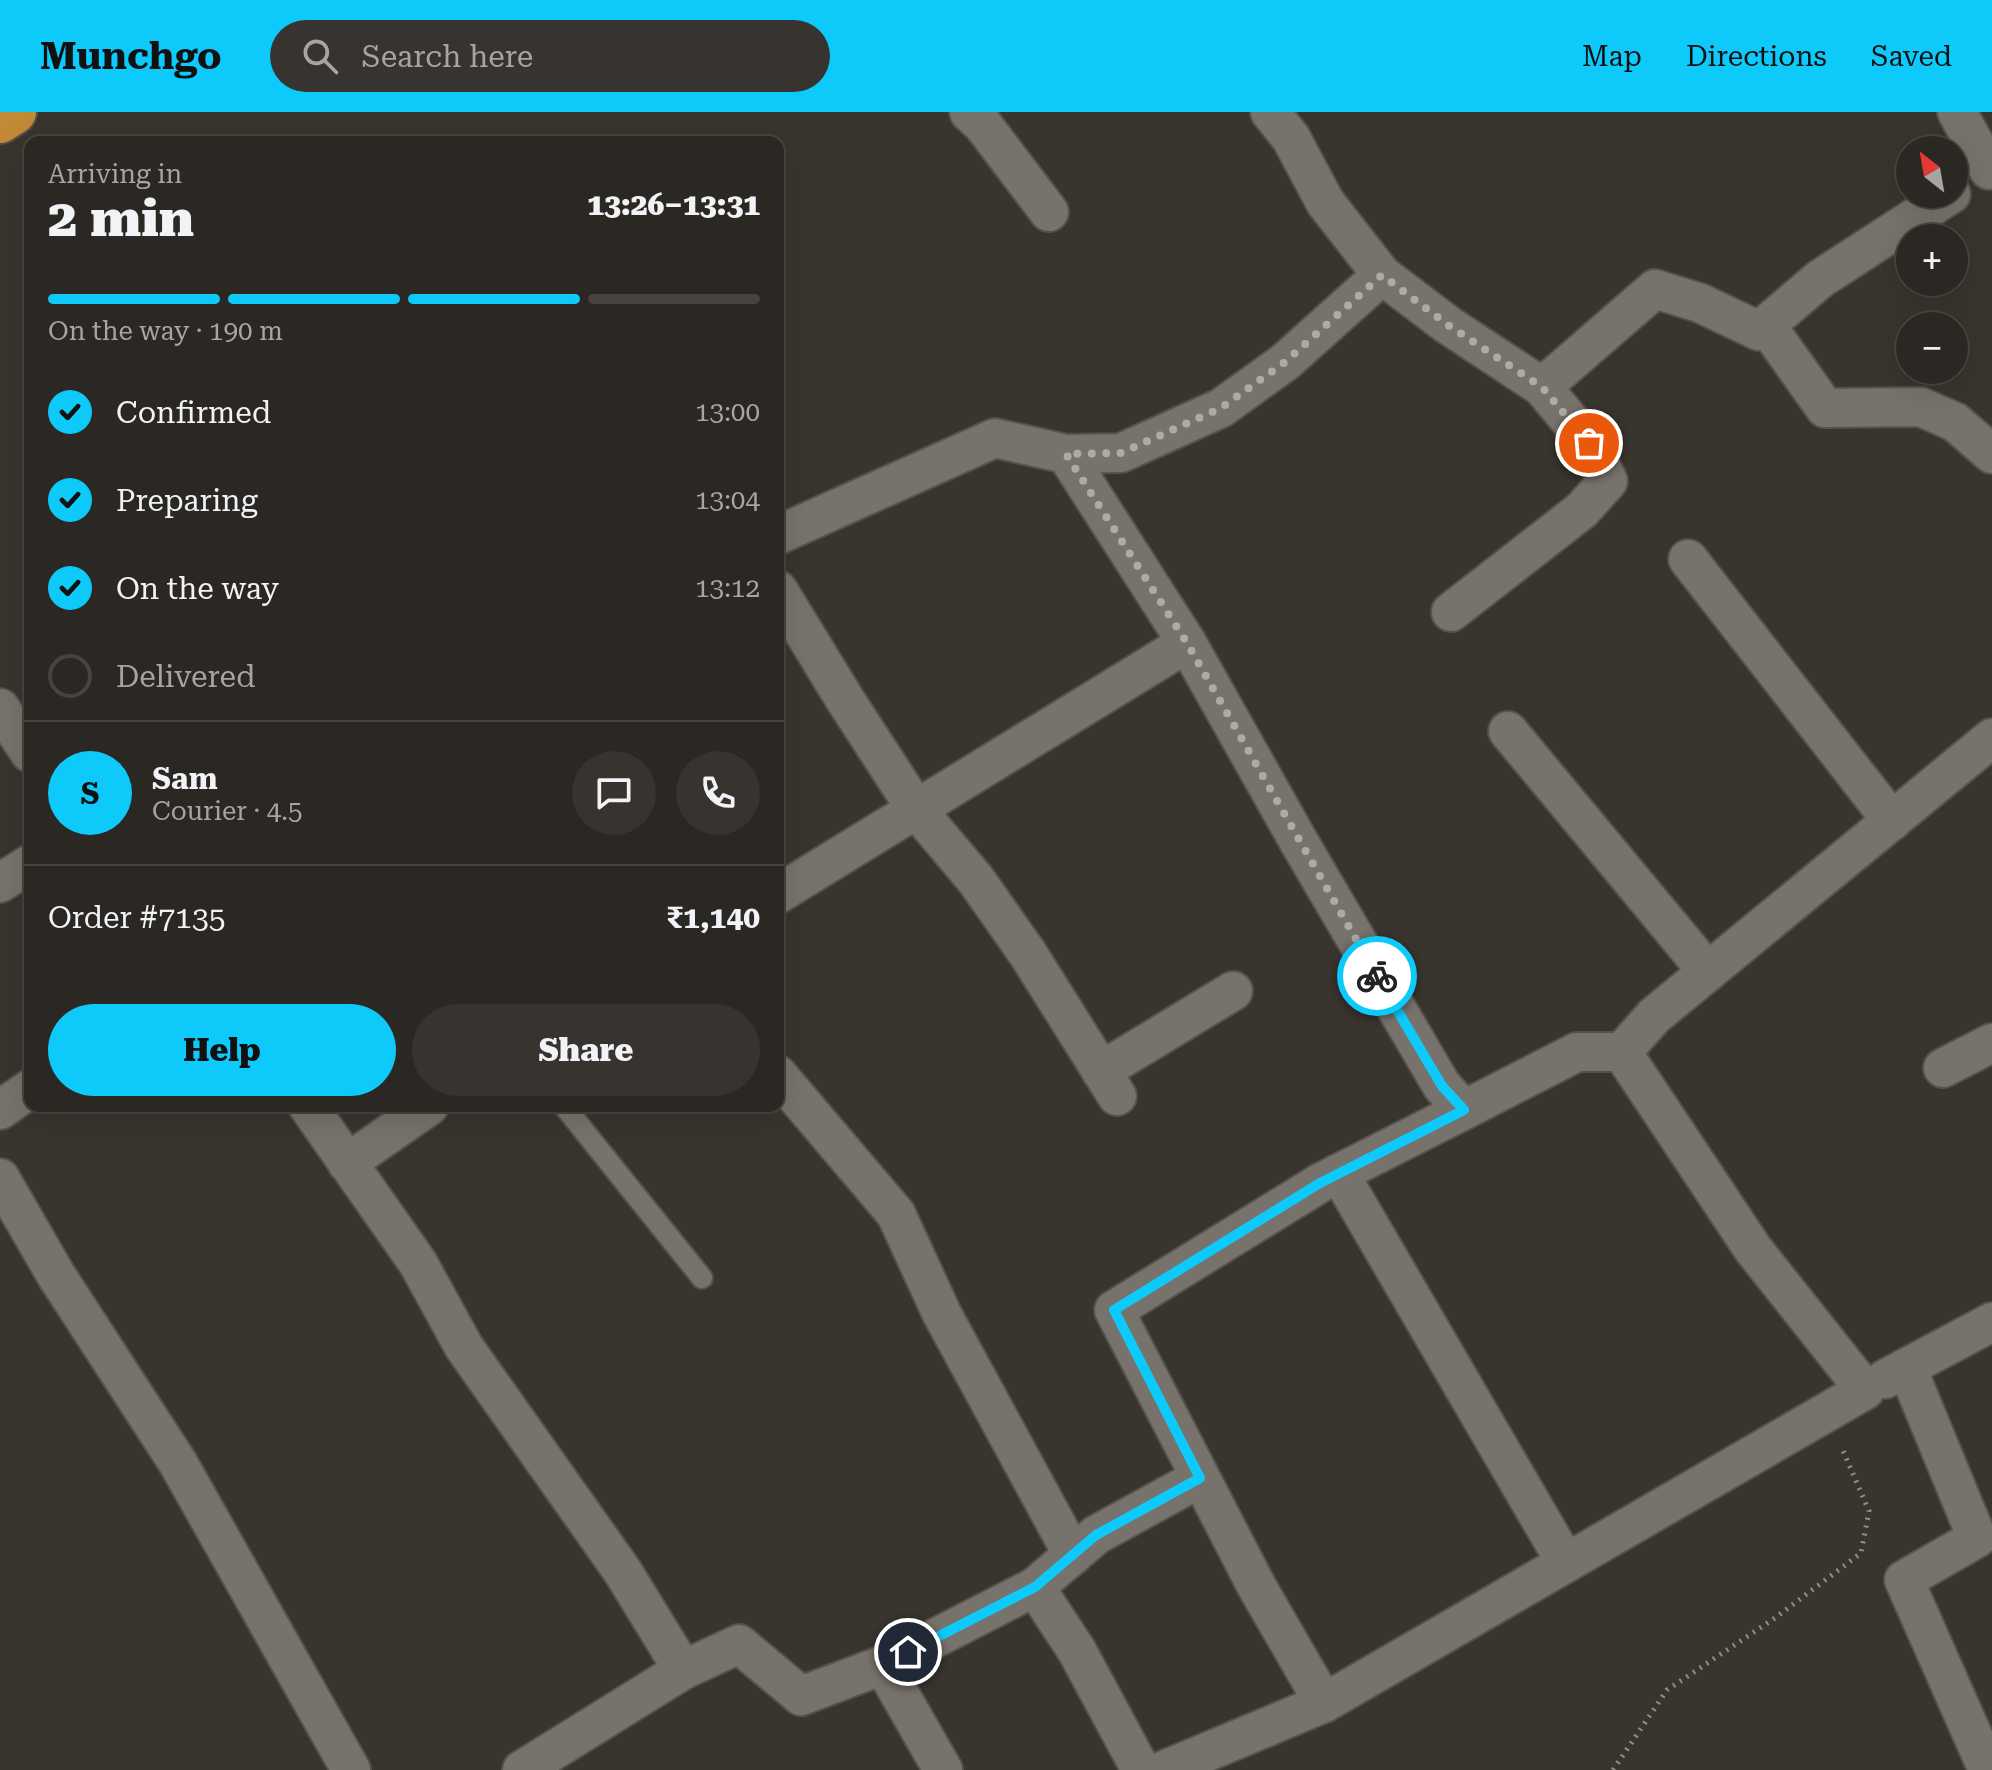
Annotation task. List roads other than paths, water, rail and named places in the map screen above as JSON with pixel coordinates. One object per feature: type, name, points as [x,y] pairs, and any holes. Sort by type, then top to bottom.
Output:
[{"type":"highway","points":[[0,121],[14,112]]},
{"type":"street","points":[[969,112],[983,125],[1049,212]]},
{"type":"street","points":[[1270,112],[1291,138],[1325,202],[1382,275],[1448,325],[1542,387],[1589,443],[1608,481],[1582,510],[1451,612]]},
{"type":"street","points":[[1957,112],[1990,169],[1968,183]]},
{"type":"street","points":[[1542,387],[1655,289],[1700,303],[1759,331],[1820,279],[1930,208]]},
{"type":"street","points":[[784,532],[995,438],[1066,454],[1121,453],[1221,408],[1285,362],[1382,275]]},
{"type":"street","points":[[1766,325],[1825,408],[1921,407],[1955,422],[1992,454]]},
{"type":"street","points":[[1066,454],[1187,643],[1442,1086],[1464,1110]]},
{"type":"street","points":[[1688,559],[1892,821]]},
{"type":"street","points":[[784,600],[916,809],[984,892],[1028,954],[1109,1084],[1233,991]]},
{"type":"street","points":[[784,890],[1187,643]]},
{"type":"street","points":[[0,708],[24,744]]},
{"type":"street","points":[[1508,731],[1708,972]]},
{"type":"street","points":[[1324,1703],[1257,1587],[1114,1310],[1339,1173],[1577,1052],[1622,1052],[1654,1016],[1992,738]]},
{"type":"street","points":[[0,883],[24,868]]},
{"type":"street","points":[[1943,1068],[1992,1043]]},
{"type":"street","points":[[1622,1052],[1753,1249],[1865,1390]]},
{"type":"street","points":[[784,1082],[896,1214],[942,1314],[1073,1555]]},
{"type":"street","points":[[0,1110],[24,1093]]},
{"type":"street","points":[[312,1112],[418,1263],[464,1347],[623,1572],[683,1670]]},
{"type":"street","points":[[347,1163],[420,1112]]},
{"type":"street","points":[[1339,1173],[1566,1563]]},
{"type":"street","points":[[0,1178],[56,1275],[178,1463],[351,1770]]},
{"type":"street","points":[[1164,1770],[1324,1703],[1865,1390],[1992,1322]]},
{"type":"street","points":[[1907,1368],[1977,1538],[1904,1580],[1988,1770]]},
{"type":"street","points":[[522,1770],[683,1670],[739,1644],[801,1696],[883,1665],[1035,1587],[1096,1535],[1200,1478]]},
{"type":"street","points":[[1035,1587],[1077,1651],[1141,1770]]},
{"type":"street","points":[[883,1665],[943,1770]]},
{"type":"lane","points":[[569,1112],[702,1278]]}]
